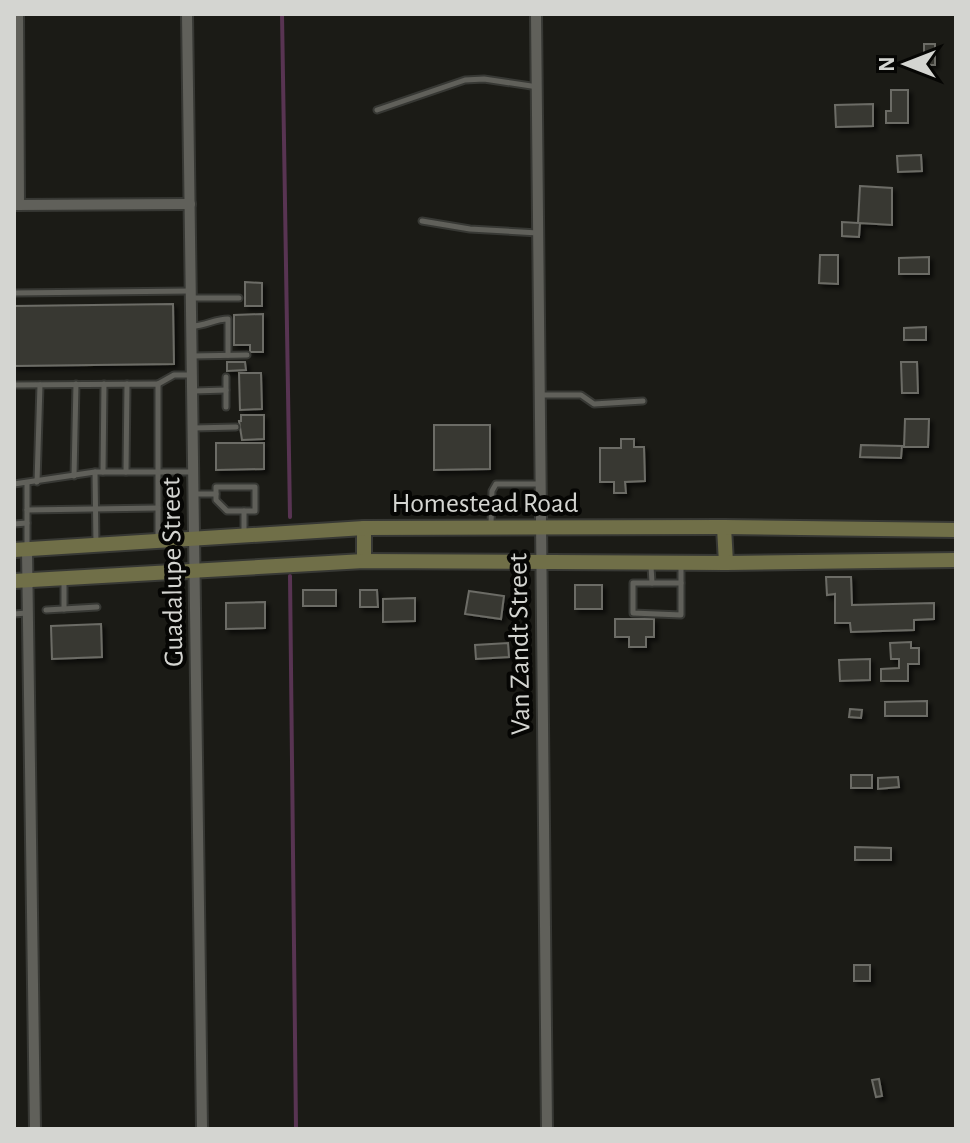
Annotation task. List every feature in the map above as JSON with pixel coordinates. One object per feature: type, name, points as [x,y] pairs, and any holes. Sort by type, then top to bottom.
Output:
[{"type":"main road","points":[[724,527],[726,563]]},
{"type":"main road","name":"Homestead Road","points":[[20,550],[364,528],[956,530]]},
{"type":"main road","points":[[364,528],[364,561]]},
{"type":"main road","points":[[20,581],[364,561],[726,563],[956,560]]},
{"type":"street","points":[[18,14],[17,205],[190,204]]},
{"type":"street","name":"Guadalupe Street","points":[[187,14],[202,1129]]},
{"type":"street","name":"Van Zandt Street","points":[[536,14],[547,1129]]},
{"type":"street","points":[[20,550],[20,581],[27,613],[35,1129]]},
{"type":"lane","points":[[377,110],[465,80],[484,79],[538,87]]},
{"type":"lane","points":[[422,221],[470,229],[538,233]]},
{"type":"lane","points":[[14,293],[191,294],[239,298]]},
{"type":"lane","points":[[192,326],[205,326],[217,319],[228,319],[228,355]]},
{"type":"lane","points":[[192,356],[247,355]]},
{"type":"lane","points":[[14,385],[158,384],[174,375],[193,375]]},
{"type":"lane","points":[[226,377],[226,407]]},
{"type":"lane","points":[[74,476],[76,384]]},
{"type":"lane","points":[[103,472],[104,384]]},
{"type":"lane","points":[[126,472],[127,384]]},
{"type":"lane","points":[[158,384],[158,541]]},
{"type":"lane","points":[[37,482],[40,385]]},
{"type":"lane","points":[[193,391],[226,390]]},
{"type":"lane","points":[[539,395],[581,395],[594,404],[643,401]]},
{"type":"lane","points":[[193,428],[236,427]]},
{"type":"lane","points":[[14,484],[95,472],[194,472]]},
{"type":"lane","points":[[95,472],[96,545]]},
{"type":"lane","points":[[20,550],[27,523],[27,484]]},
{"type":"lane","points":[[491,529],[492,491],[496,484],[540,484]]},
{"type":"lane","points":[[216,487],[255,487],[255,511],[244,511],[227,511],[216,500],[216,487]]},
{"type":"lane","points":[[194,494],[216,494]]},
{"type":"lane","points":[[27,510],[158,508]]},
{"type":"lane","points":[[244,511],[244,535]]},
{"type":"lane","points":[[14,524],[27,523]]},
{"type":"lane","points":[[651,563],[652,583]]},
{"type":"lane","points":[[681,563],[681,583],[681,615],[633,613],[633,583],[681,583]]},
{"type":"lane","points":[[63,579],[64,609]]},
{"type":"lane","points":[[46,610],[97,607]]},
{"type":"lane","points":[[14,614],[27,613]]},
{"type":"building","points":[[924,44],[935,44],[935,65],[924,65]]},
{"type":"building","points":[[891,90],[908,90],[908,123],[886,123],[886,111],[891,111]]},
{"type":"building","points":[[873,104],[873,126],[836,127],[835,105]]},
{"type":"building","points":[[921,155],[922,171],[898,172],[897,156]]},
{"type":"building","points":[[860,186],[892,188],[892,225],[860,223],[859,237],[842,236],[842,222],[858,223]]},
{"type":"building","points":[[820,255],[838,255],[838,284],[819,283]]},
{"type":"building","points":[[929,257],[929,274],[899,274],[899,258]]},
{"type":"building","points":[[245,282],[262,283],[262,306],[245,306]]},
{"type":"building","points":[[173,304],[174,364],[14,366],[14,306]]},
{"type":"building","points":[[263,314],[263,352],[250,352],[250,345],[234,345],[234,315]]},
{"type":"building","points":[[926,327],[926,340],[904,340],[904,328]]},
{"type":"building","points":[[227,362],[245,362],[246,370],[227,371]]},
{"type":"building","points":[[901,362],[917,362],[918,393],[902,393]]},
{"type":"building","points":[[239,373],[261,373],[262,409],[240,410]]},
{"type":"building","points":[[241,415],[264,415],[264,439],[242,440]]},
{"type":"building","points":[[905,419],[929,419],[928,447],[904,447]]},
{"type":"building","points":[[434,425],[490,425],[490,469],[434,470]]},
{"type":"building","points":[[621,439],[634,439],[634,447],[644,447],[645,481],[625,482],[626,493],[614,493],[614,482],[600,482],[600,448],[621,448]]},
{"type":"building","points":[[216,443],[264,443],[264,469],[216,470]]},
{"type":"building","points":[[861,445],[902,446],[901,458],[860,457]]},
{"type":"building","points":[[826,577],[851,577],[852,605],[934,603],[934,619],[914,620],[914,630],[851,632],[850,623],[835,623],[835,594],[827,595]]},
{"type":"building","points":[[575,585],[602,585],[602,609],[575,609]]},
{"type":"building","points":[[303,590],[336,590],[336,606],[303,606]]},
{"type":"building","points":[[360,590],[377,590],[378,607],[360,607]]},
{"type":"building","points":[[469,591],[504,596],[501,619],[465,614]]},
{"type":"building","points":[[415,598],[415,621],[383,622],[383,599]]},
{"type":"building","points":[[265,602],[265,628],[226,629],[226,603]]},
{"type":"building","points":[[615,619],[654,619],[654,637],[646,637],[646,647],[629,647],[629,637],[615,637]]},
{"type":"building","points":[[101,624],[102,657],[52,659],[51,626]]},
{"type":"building","points":[[911,642],[911,648],[919,648],[919,664],[908,664],[908,681],[881,681],[881,669],[899,668],[899,659],[891,659],[890,643]]},
{"type":"building","points":[[508,643],[509,657],[476,659],[475,645]]},
{"type":"building","points":[[870,659],[870,680],[840,681],[839,660]]},
{"type":"building","points":[[927,701],[927,716],[885,716],[885,702]]},
{"type":"building","points":[[850,709],[862,710],[861,718],[849,717]]},
{"type":"building","points":[[851,775],[872,775],[872,788],[851,788]]},
{"type":"building","points":[[898,777],[899,787],[878,789],[878,778]]},
{"type":"building","points":[[855,847],[891,848],[891,860],[855,860]]},
{"type":"building","points":[[854,965],[870,965],[870,981],[854,981]]},
{"type":"building","points":[[879,1079],[882,1096],[876,1097],[872,1080]]},
{"type":"waterway","points":[[282,14],[290,517]]},
{"type":"waterway","points":[[290,576],[296,1129]]}]
